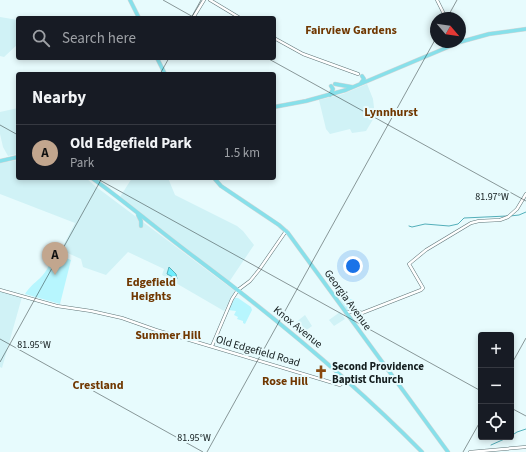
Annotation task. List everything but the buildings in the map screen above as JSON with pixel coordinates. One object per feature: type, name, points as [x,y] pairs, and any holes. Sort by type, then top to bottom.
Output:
[{"type":"main road","points":[[130,0],[138,16]]},
{"type":"main road","points":[[466,40],[490,34],[526,30]]},
{"type":"main road","points":[[276,107],[330,95],[353,87],[442,48]]},
{"type":"main road","points":[[158,60],[164,72]]},
{"type":"main road","points":[[360,75],[364,79],[361,84]]},
{"type":"main road","points":[[330,95],[333,85],[353,87]]},
{"type":"main road","points":[[0,161],[16,157]]},
{"type":"main road","name":"Knox Avenue","points":[[93,180],[300,339],[347,380],[422,452]]},
{"type":"main road","name":"Knox Avenue","points":[[93,180],[230,285]]},
{"type":"main road","name":"Georgia Avenue","points":[[216,180],[223,187],[286,231],[448,452]]},
{"type":"main road","points":[[138,215],[142,221],[141,226]]},
{"type":"street","points":[[194,16],[204,0]]},
{"type":"street","points":[[210,0],[237,16]]},
{"type":"street","points":[[437,0],[443,12]]},
{"type":"street","points":[[276,39],[298,52],[360,75]]},
{"type":"street","points":[[346,313],[356,310],[362,313],[423,288],[409,264],[426,250],[471,223],[477,221],[500,220],[508,217],[517,209],[526,194]]},
{"type":"street","points":[[212,346],[228,307],[238,290],[250,281],[259,270],[286,231]]},
{"type":"street","name":"Old Edgefield Road","points":[[0,290],[57,306],[91,311],[122,318],[156,330],[340,385],[347,380]]},
{"type":"street","points":[[470,452],[526,446]]},
{"type":"shaded area","points":[[0,17],[16,20],[16,46],[4,57],[0,56]]},
{"type":"shaded area","points":[[367,84],[373,99],[375,116],[366,131],[352,133],[350,129],[330,134],[326,129],[319,100],[343,94]]},
{"type":"shaded area","points":[[16,108],[16,154],[8,156],[3,147],[0,134],[0,112]]},
{"type":"shaded area","points":[[16,160],[16,180],[88,180],[235,291],[224,311],[162,275],[164,269],[128,252],[106,275],[83,267],[81,259],[61,250],[75,223],[0,194],[0,163]]},
{"type":"shaded area","points":[[131,180],[169,180],[175,195],[237,226],[254,245],[229,282],[120,197]]},
{"type":"shaded area","points":[[59,255],[71,260],[60,304],[25,294],[28,289],[43,275],[50,261]]},
{"type":"shaded area","points":[[0,291],[22,297],[2,368],[0,367]]},
{"type":"shaded area","points":[[349,295],[357,309],[347,310],[340,300]]},
{"type":"shaded area","points":[[235,298],[238,298],[251,307],[252,310],[245,324],[234,315],[236,311],[228,310]]},
{"type":"shaded area","points":[[340,312],[345,319],[334,326],[329,320]]},
{"type":"shaded area","points":[[305,315],[312,326],[301,334],[295,326],[295,323]]},
{"type":"water","points":[[169,267],[176,274],[177,279],[167,274]]},
{"type":"waterway","points":[[510,216],[519,215],[526,212]]},
{"type":"waterway","points":[[409,226],[412,227],[425,224],[449,226],[458,224],[464,218],[507,216]]},
{"type":"waterway","points":[[514,434],[526,429]]},
{"type":"waterway","points":[[491,445],[502,440]]},
{"type":"place","name":"Old Edgefield Park","points":[[55,275]]},
{"type":"place","name":"Second Providence Baptist Church","points":[[321,372]]},
{"type":"district","name":"Fairview Gardens","points":[[351,30]]},
{"type":"district","name":"Lynnhurst","points":[[391,112]]},
{"type":"district","name":"Edgefield Heights","points":[[151,289]]},
{"type":"district","name":"Summer Hill","points":[[168,335]]},
{"type":"district","name":"Rose Hill","points":[[285,381]]},
{"type":"district","name":"Crestland","points":[[98,385]]}]
